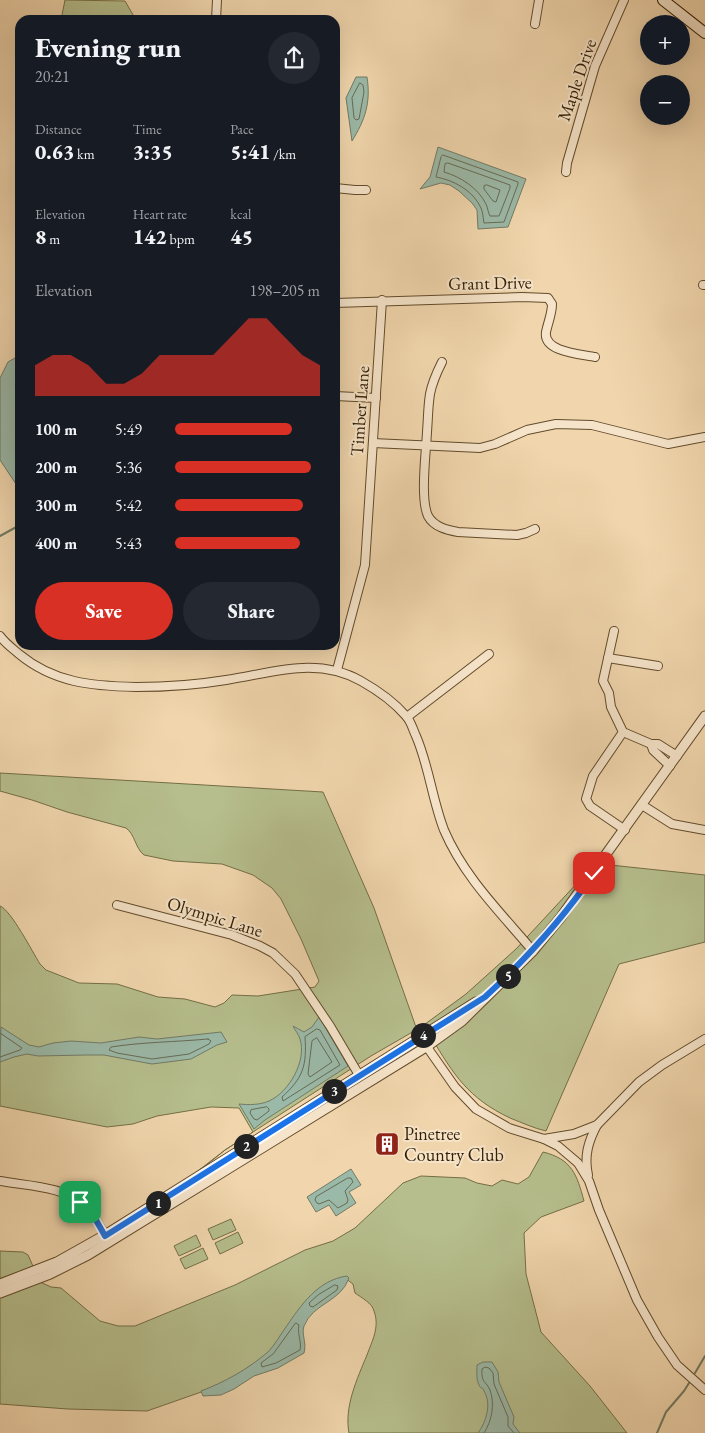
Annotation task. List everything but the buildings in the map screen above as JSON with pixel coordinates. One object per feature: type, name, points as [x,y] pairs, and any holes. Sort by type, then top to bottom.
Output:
[{"type":"main road","points":[[663,0],[705,32]]},
{"type":"street","points":[[216,15],[217,0]]},
{"type":"street","points":[[535,24],[539,0]]},
{"type":"street","name":"Maple Drive","points":[[566,172],[566,163],[595,66],[624,0]]},
{"type":"street","points":[[340,188],[366,190]]},
{"type":"street","name":"Grant Drive","points":[[340,303],[522,293],[548,298],[552,304],[550,322],[546,331],[546,338],[550,345],[595,357]]},
{"type":"street","name":"Timber Lane","points":[[337,670],[365,565],[382,300]]},
{"type":"street","points":[[442,362],[436,374],[430,396],[425,502],[428,515],[436,525],[458,532],[517,535],[535,529]]},
{"type":"street","points":[[340,396],[376,398]]},
{"type":"street","points":[[373,443],[480,448],[536,427],[568,423],[592,425],[668,444],[705,437]]},
{"type":"street","points":[[614,631],[603,681],[610,693],[611,707],[624,732],[651,744],[658,744],[677,756]]},
{"type":"street","points":[[0,636],[4,642],[38,669],[70,681],[88,685],[168,687],[228,680],[284,668],[337,670],[361,681],[386,697],[407,717],[425,758],[444,830],[477,886],[533,951]]},
{"type":"street","points":[[407,717],[489,654]]},
{"type":"street","points":[[608,658],[658,666]]},
{"type":"street","points":[[0,1293],[50,1274],[426,1047],[462,1021],[533,951],[577,897],[705,716]]},
{"type":"street","points":[[624,732],[593,776],[586,799],[590,806],[625,830]]},
{"type":"street","points":[[651,744],[670,766]]},
{"type":"street","points":[[642,806],[672,824],[705,830]]},
{"type":"street","name":"Olympic Lane","points":[[117,905],[232,935],[272,953],[296,974],[359,1075]]},
{"type":"street","points":[[0,1284],[57,1262],[107,1239],[359,1075],[485,997]]},
{"type":"street","points":[[420,1037],[455,1087],[476,1108],[509,1128],[544,1139],[568,1153],[578,1163],[589,1181]]},
{"type":"street","points":[[705,1039],[662,1065],[639,1082],[597,1125],[586,1150],[589,1181],[637,1300],[677,1365],[705,1390]]},
{"type":"street","points":[[544,1139],[574,1134],[597,1125]]},
{"type":"street","points":[[0,1181],[52,1190],[69,1195],[86,1206],[107,1239]]},
{"type":"green space","points":[[65,0],[125,1],[133,15],[62,15]]},
{"type":"green space","points":[[0,773],[323,792],[374,908],[417,1030],[466,994],[516,949],[579,881],[591,863],[705,875],[705,942],[619,964],[546,1131],[510,1118],[483,1102],[455,1074],[431,1037],[423,1035],[416,1030],[371,1056],[253,1132],[239,1108],[211,1107],[157,1116],[133,1124],[107,1127],[0,1106],[0,906],[10,915],[40,964],[46,970],[79,983],[117,984],[158,997],[185,999],[215,1007],[224,1003],[232,995],[258,996],[315,987],[319,981],[281,899],[272,888],[253,875],[222,864],[173,861],[144,855],[126,828],[0,791]]},
{"type":"green space","points":[[225,1150],[193,1176],[190,1177]]},
{"type":"green space","name":"Pinetree Country Club","points":[[543,1152],[561,1159],[572,1169],[579,1183],[584,1201],[541,1217],[524,1233],[526,1274],[541,1332],[590,1386],[627,1433],[349,1433],[348,1413],[350,1403],[373,1339],[376,1317],[371,1306],[355,1293],[353,1284],[345,1278],[271,1352],[224,1384],[147,1411],[68,1409],[0,1404],[0,1251],[23,1252],[28,1255],[40,1282],[51,1287],[61,1288],[100,1321],[118,1326],[135,1326],[235,1285],[305,1250],[333,1241],[355,1228],[403,1183],[421,1176],[465,1178],[492,1186],[502,1180],[518,1184],[529,1177]]},
{"type":"green space","points":[[231,1219],[236,1230],[213,1240],[208,1229]]},
{"type":"green space","points":[[238,1232],[243,1243],[220,1254],[215,1243]]},
{"type":"green space","points":[[196,1235],[201,1246],[179,1256],[174,1246]]},
{"type":"green space","points":[[203,1248],[208,1259],[185,1269],[180,1259]]},
{"type":"water","points":[[356,77],[367,77],[368,95],[364,118],[352,141],[346,98]]},
{"type":"water","points":[[438,147],[526,179],[508,227],[478,229],[477,210],[472,203],[450,185],[441,183],[420,189],[430,177]]},
{"type":"water","points":[[15,358],[15,482],[0,460],[0,378],[8,362]]},
{"type":"water","points":[[319,1017],[348,1066],[254,1129],[239,1104],[266,1102],[283,1091],[295,1075],[301,1057],[300,1039],[293,1026],[304,1032],[312,1027]]},
{"type":"water","points":[[1,1027],[29,1045],[39,1047],[71,1041],[101,1043],[139,1037],[157,1039],[221,1032],[227,1042],[217,1045],[191,1059],[152,1064],[104,1055],[38,1056],[27,1054],[0,1062]]},
{"type":"water","points":[[351,1169],[361,1185],[349,1192],[356,1203],[336,1216],[329,1205],[316,1212],[307,1197]]},
{"type":"water","points":[[347,1276],[349,1278],[340,1292],[308,1318],[303,1329],[304,1353],[278,1368],[254,1376],[221,1395],[203,1396],[201,1391],[219,1384],[268,1352],[304,1302],[319,1288],[337,1278]]},
{"type":"water","points":[[483,1362],[492,1362],[498,1372],[499,1382],[514,1417],[513,1424],[520,1433],[478,1433],[486,1418],[488,1407],[488,1401],[477,1378],[477,1365]]},
{"type":"waterway","points":[[0,536],[15,528]]},
{"type":"waterway","points":[[695,1373],[705,1356]]},
{"type":"waterway","points":[[657,1433],[666,1412],[689,1383]]},
{"type":"place","name":"Pinetree Country Club","points":[[387,1144]]},
{"type":"route","points":[[80,1202],[92,1213],[105,1236],[240,1149],[485,997],[545,938],[562,918],[594,873]]}]
